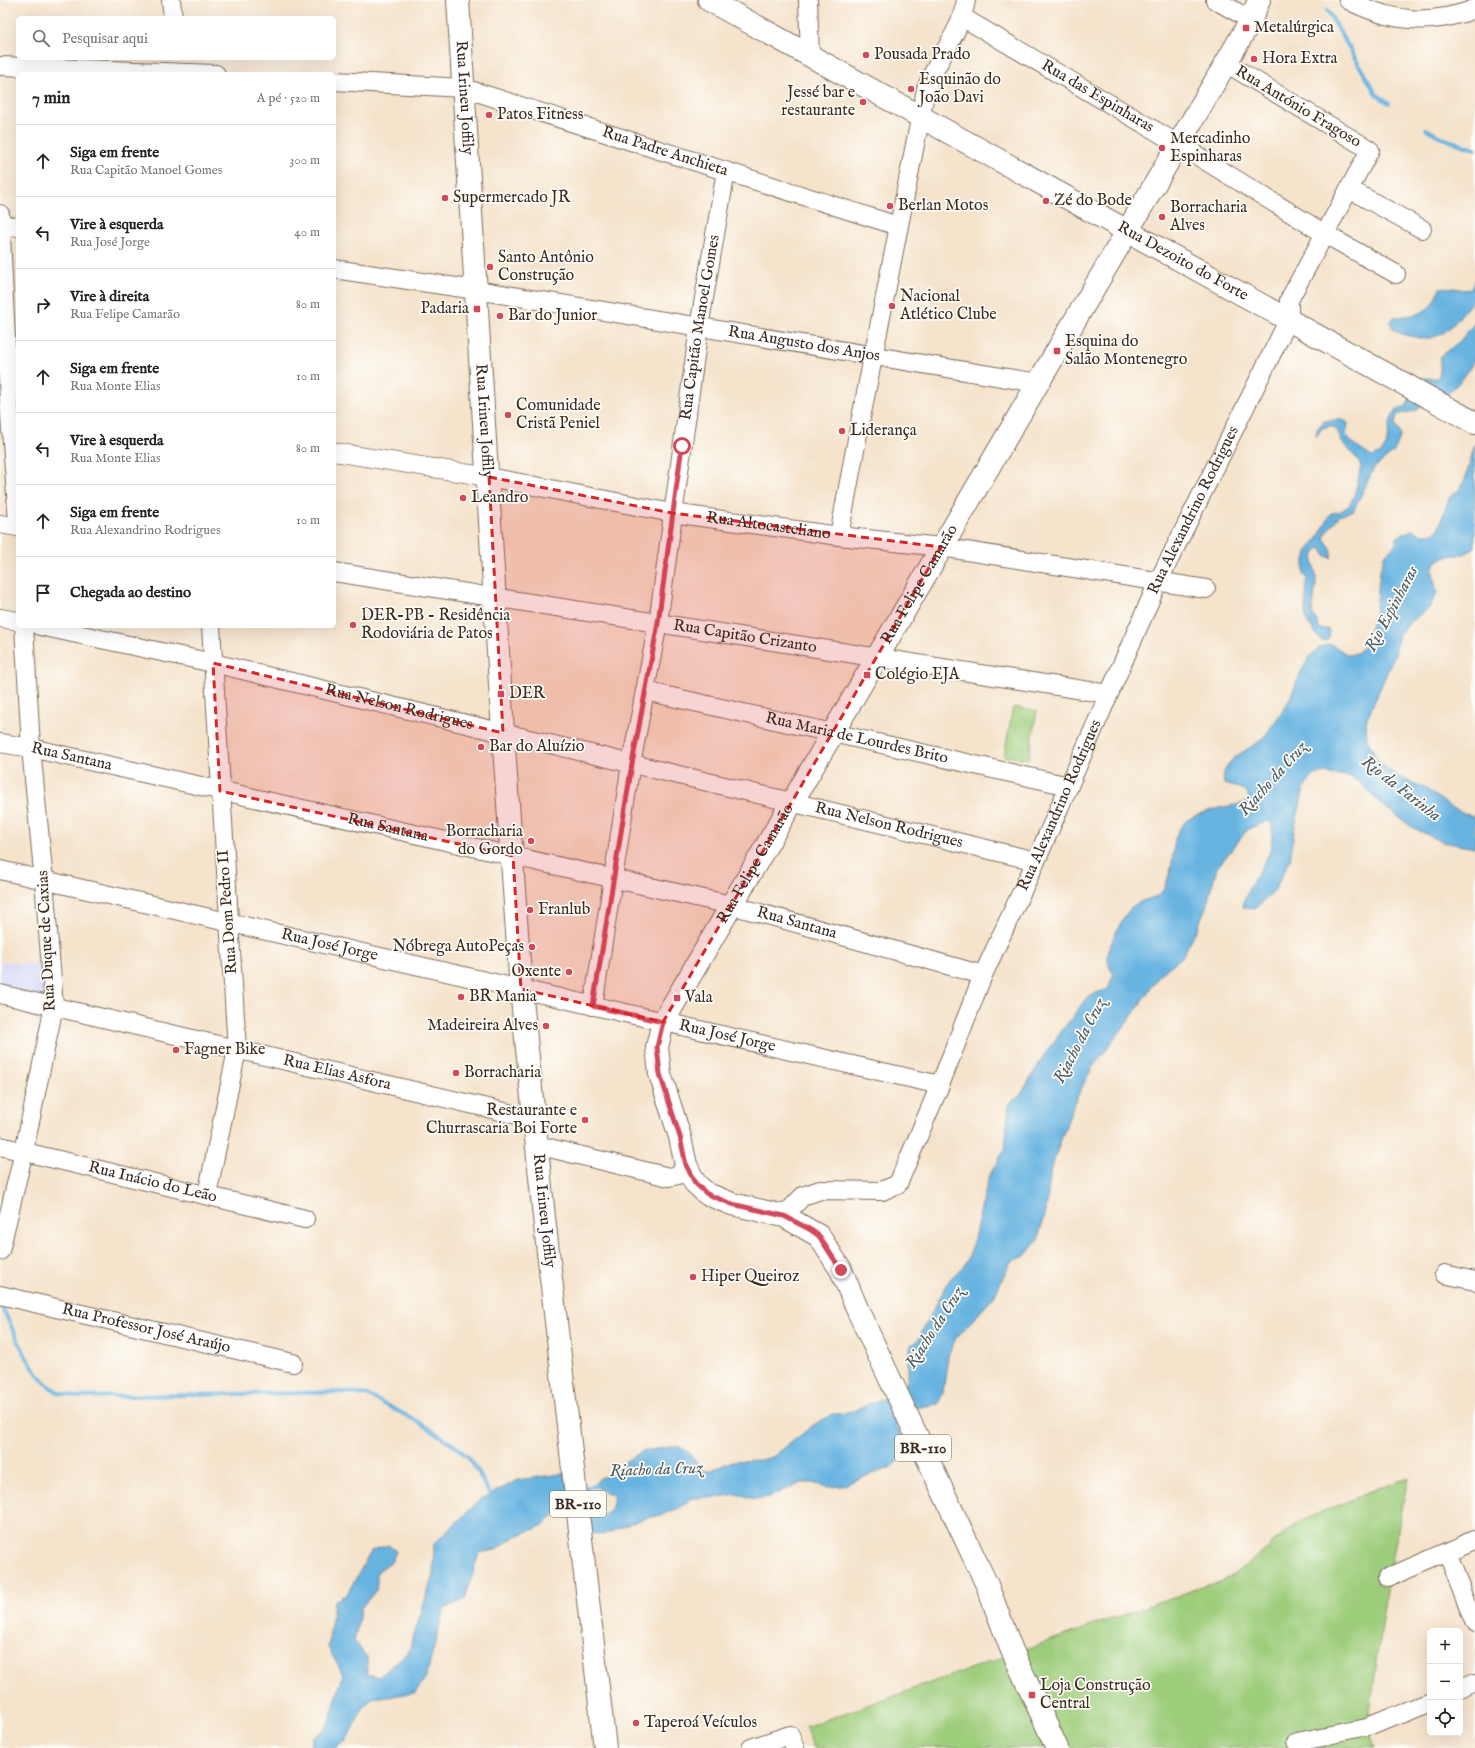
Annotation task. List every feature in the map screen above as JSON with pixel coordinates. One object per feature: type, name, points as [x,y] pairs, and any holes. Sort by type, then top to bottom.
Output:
[{"type":"main road","name":"Rua Irineu Joffily","points":[[458,0],[489,477],[503,733],[513,856],[521,989],[534,1119],[605,1748]]},
{"type":"main road","name":"Rua Dezoito do Forte","points":[[709,0],[1475,422]]},
{"type":"main road","name":"Rua Felipe Camarão","points":[[686,1165],[680,1137],[660,1074],[657,1047],[663,1022],[1226,63],[1251,20],[1259,0]]},
{"type":"main road","name":"BR-110","points":[[686,1165],[695,1183],[707,1194],[732,1204],[784,1216],[819,1236],[827,1247],[841,1270],[858,1311],[987,1585],[1010,1648],[1057,1748]]},
{"type":"street","points":[[172,0],[173,16]]},
{"type":"street","points":[[808,0],[810,56]]},
{"type":"street","points":[[1215,0],[1251,20]]},
{"type":"street","points":[[1348,0],[1370,11],[1395,18],[1425,20],[1456,16],[1475,9]]},
{"type":"street","points":[[839,536],[920,117],[930,77],[964,9]]},
{"type":"street","name":"Rua das Espinharas","points":[[964,9],[1178,144],[1325,234],[1396,274]]},
{"type":"street","name":"Rua António Fragoso","points":[[1226,63],[1370,150],[1349,189]]},
{"type":"street","points":[[0,66],[176,68],[203,72]]},
{"type":"street","name":"Rua Padre Anchieta","points":[[336,81],[464,88],[898,226]]},
{"type":"street","name":"Rua Capitão Manoel Gomes","points":[[593,1006],[632,764],[658,623],[672,513],[699,327],[726,171]]},
{"type":"street","points":[[1289,319],[1289,300],[1349,189],[1422,229]]},
{"type":"street","points":[[5,223],[9,402],[16,495]]},
{"type":"street","name":"Rua Augusto dos Anjos","points":[[336,269],[476,290],[1038,383]]},
{"type":"street","name":"Rua Alexandrino Rodrigues","points":[[784,1216],[803,1196],[820,1190],[882,1191],[898,1184],[940,1085],[983,975],[1036,861],[1158,582],[1289,319]]},
{"type":"street","name":"Rua Altocasteliano","points":[[336,452],[489,477],[672,513],[839,536],[941,548],[1206,589]]},
{"type":"street","points":[[0,524],[16,527]]},
{"type":"street","name":"Rua Capitão Crizanto","points":[[336,572],[1108,694]]},
{"type":"street","points":[[0,618],[16,621]]},
{"type":"street","name":"Rua Duque de Caxias","points":[[0,1251],[24,1151],[54,1006],[31,748],[24,628]]},
{"type":"street","name":"Rua Nelson Rodrigues","points":[[49,628],[214,663],[1036,861]]},
{"type":"street","name":"Rua Dom Pedro II","points":[[207,1195],[237,1050],[211,628]]},
{"type":"street","name":"Rua Maria de Lourdes Brito","points":[[645,691],[1069,786]]},
{"type":"street","name":"Rua Santana","points":[[0,743],[31,748],[731,905],[983,975]]},
{"type":"street","name":"Rua José Jorge","points":[[0,870],[940,1085]]},
{"type":"street","name":"Rua Elias Asfora","points":[[0,994],[534,1119]]},
{"type":"street","points":[[537,1145],[669,1178],[678,1175],[686,1165]]},
{"type":"street","name":"Rua Inácio do Leão","points":[[0,1146],[305,1218]]},
{"type":"street","points":[[1444,1274],[1475,1281]]},
{"type":"street","name":"Rua Professor José Araújo","points":[[0,1295],[293,1363]]},
{"type":"street","points":[[1387,1578],[1475,1540]]},
{"type":"street","points":[[1447,1552],[1475,1623]]},
{"type":"street","points":[[1463,1689],[1475,1683]]},
{"type":"street","points":[[1297,1742],[1367,1728],[1427,1703]]},
{"type":"street","points":[[751,1748],[793,1742]]},
{"type":"highlighted area","points":[[489,477],[672,513],[941,547],[663,1022],[521,989],[513,856],[220,791],[213,663],[503,733]]},
{"type":"shaded area","points":[[0,962],[41,965],[46,999],[0,987]]},
{"type":"green space","points":[[1013,707],[1037,711],[1029,759],[1004,756]]},
{"type":"green space","points":[[1408,1477],[1388,1583],[1368,1726],[1375,1748],[814,1748],[805,1727],[1233,1576],[1301,1520]]},
{"type":"water","points":[[1475,279],[1475,299],[1448,330],[1441,334],[1432,338],[1422,338],[1395,331],[1391,326],[1390,323],[1394,317],[1414,315],[1427,309],[1434,301],[1440,288],[1448,287],[1464,290],[1471,289]]},
{"type":"water","points":[[1475,323],[1475,355],[1467,373],[1454,388],[1444,396],[1416,382],[1421,378],[1438,378],[1440,371],[1440,356],[1459,342]]},
{"type":"water","points":[[1413,390],[1422,405],[1417,410],[1397,415],[1395,423],[1401,435],[1394,452],[1374,468],[1354,510],[1339,516],[1328,530],[1324,538],[1332,551],[1331,558],[1326,556],[1321,548],[1316,550],[1314,554],[1313,563],[1316,574],[1316,584],[1312,612],[1320,629],[1328,629],[1330,634],[1328,639],[1323,642],[1307,623],[1305,612],[1307,579],[1304,574],[1304,565],[1307,552],[1318,538],[1331,513],[1339,512],[1349,506],[1354,496],[1361,467],[1359,461],[1341,441],[1337,429],[1330,426],[1322,428],[1316,437],[1317,429],[1324,421],[1345,421],[1348,423],[1346,433],[1349,440],[1372,457],[1381,453],[1386,446],[1391,419],[1397,409],[1406,407]]},
{"type":"water","points":[[1475,444],[1475,547],[1469,552],[1463,554],[1442,558],[1432,568],[1437,593],[1429,608],[1410,622],[1399,634],[1395,654],[1366,721],[1367,739],[1377,759],[1388,770],[1403,779],[1425,788],[1449,806],[1475,818],[1475,848],[1442,842],[1412,827],[1380,803],[1360,782],[1348,776],[1323,773],[1314,775],[1304,788],[1294,831],[1290,860],[1274,891],[1258,907],[1249,909],[1243,907],[1247,892],[1266,860],[1270,850],[1272,824],[1268,821],[1248,829],[1217,868],[1206,907],[1196,931],[1182,957],[1161,973],[1130,1019],[1092,1068],[1074,1103],[1051,1168],[1047,1204],[1038,1240],[1024,1257],[1011,1261],[994,1297],[956,1338],[948,1356],[943,1393],[938,1404],[898,1411],[896,1425],[900,1433],[902,1446],[899,1460],[890,1468],[842,1486],[827,1487],[812,1483],[799,1483],[770,1497],[755,1499],[737,1494],[720,1497],[692,1498],[679,1508],[661,1515],[642,1519],[603,1535],[586,1532],[583,1510],[602,1516],[610,1510],[613,1505],[613,1495],[599,1489],[595,1483],[600,1478],[617,1472],[626,1461],[643,1451],[677,1446],[688,1451],[702,1470],[709,1471],[733,1461],[762,1460],[774,1456],[815,1424],[832,1414],[848,1413],[879,1400],[892,1398],[904,1389],[908,1378],[908,1359],[911,1345],[919,1339],[950,1279],[966,1263],[971,1251],[989,1176],[1005,1149],[1009,1103],[1020,1096],[1046,1052],[1088,996],[1108,989],[1113,975],[1108,962],[1108,954],[1114,936],[1122,921],[1133,906],[1137,903],[1155,897],[1162,891],[1172,865],[1175,839],[1180,828],[1189,819],[1195,816],[1216,809],[1244,803],[1249,798],[1242,790],[1224,784],[1226,769],[1235,758],[1261,740],[1266,734],[1282,712],[1309,658],[1322,646],[1331,644],[1348,655],[1357,653],[1365,645],[1376,610],[1380,570],[1385,554],[1396,545],[1397,537],[1412,530],[1425,534],[1438,530],[1449,498],[1459,490],[1465,480]]},
{"type":"water","points":[[567,1473],[571,1508],[553,1517],[542,1526],[516,1536],[496,1550],[479,1553],[465,1599],[444,1609],[426,1677],[415,1693],[372,1698],[363,1708],[346,1741],[335,1748],[310,1748],[313,1736],[324,1731],[329,1722],[343,1675],[328,1647],[334,1601],[347,1594],[372,1550],[388,1545],[396,1551],[392,1561],[377,1572],[377,1589],[361,1608],[354,1642],[367,1657],[367,1674],[379,1677],[409,1651],[433,1575],[434,1544],[481,1499],[518,1480]]},
{"type":"waterway","points":[[1327,10],[1376,94],[1389,103]]},
{"type":"waterway","points":[[1426,129],[1445,139],[1475,149]]},
{"type":"waterway","points":[[1,1305],[24,1353],[48,1386],[58,1392],[76,1397],[347,1392],[367,1395],[417,1421],[451,1443],[468,1457],[478,1471],[493,1499]]},
{"type":"waterway","name":"Riacho da Cruz","points":[[582,1488],[601,1485]]},
{"type":"place","name":"Metalúrgica","points":[[1246,28]]},
{"type":"place","name":"Pousada Prado","points":[[866,55]]},
{"type":"place","name":"Hora Extra","points":[[1254,59]]},
{"type":"place","name":"Esquinão do João Davi","points":[[911,89]]},
{"type":"place","name":"Jessé bar e restaurante","points":[[863,102]]},
{"type":"place","name":"Patos Fitness","points":[[489,115]]},
{"type":"place","name":"Mercadinho Espinharas","points":[[1162,148]]},
{"type":"place","name":"Supermercado JR","points":[[445,198]]},
{"type":"place","name":"Zé do Bode","points":[[1046,201]]},
{"type":"place","name":"Berlan Motos","points":[[890,206]]},
{"type":"place","name":"Borracharia Alves","points":[[1162,217]]},
{"type":"place","name":"Santo Antônio Construção","points":[[490,267]]},
{"type":"place","name":"Nacional Atlético Clube","points":[[892,306]]},
{"type":"place","name":"Padaria","points":[[477,309]]},
{"type":"place","name":"Bar do Junior","points":[[500,316]]},
{"type":"place","name":"Esquina do Salão Montenegro","points":[[1057,351]]},
{"type":"place","name":"Comunidade Cristã Peniel","points":[[508,415]]},
{"type":"place","name":"Liderança","points":[[842,431]]},
{"type":"place","name":"Leandro","points":[[463,498]]},
{"type":"place","name":"DER-PB - Residência Rodoviária de Patos","points":[[353,625]]},
{"type":"place","name":"Colégio EJA","points":[[867,675]]},
{"type":"place","name":"DER","points":[[501,694]]},
{"type":"place","name":"Bar do Aluízio","points":[[481,747]]},
{"type":"place","name":"Borracharia do Gordo","points":[[531,841]]},
{"type":"place","name":"Franlub","points":[[530,910]]},
{"type":"place","name":"Nóbrega AutoPeças","points":[[532,947]]},
{"type":"place","name":"Oxente","points":[[569,972]]},
{"type":"place","name":"BR Mania","points":[[461,997]]},
{"type":"place","name":"Vala","points":[[677,998]]},
{"type":"place","name":"Madeireira Alves","points":[[546,1026]]},
{"type":"place","name":"Fagner Bike","points":[[176,1050]]},
{"type":"place","name":"Borracharia","points":[[456,1073]]},
{"type":"place","name":"Restaurante e Churrascaria Boi Forte","points":[[585,1120]]},
{"type":"place","name":"Hiper Queiroz","points":[[693,1277]]},
{"type":"place","name":"Loja Construção Central","points":[[1032,1695]]},
{"type":"place","name":"Taperoá Veículos","points":[[636,1723]]},
{"type":"route","points":[[682,446],[658,623],[632,764],[593,1006],[663,1022],[657,1047],[660,1074],[680,1137],[686,1165],[695,1183],[707,1194],[732,1204],[784,1216],[811,1230],[819,1236],[841,1270]]},
{"type":"water label","name":"Rio Espinharas","points":[[1392,609]]},
{"type":"water label","name":"Rio da Farinha","points":[[1401,789]]}]
